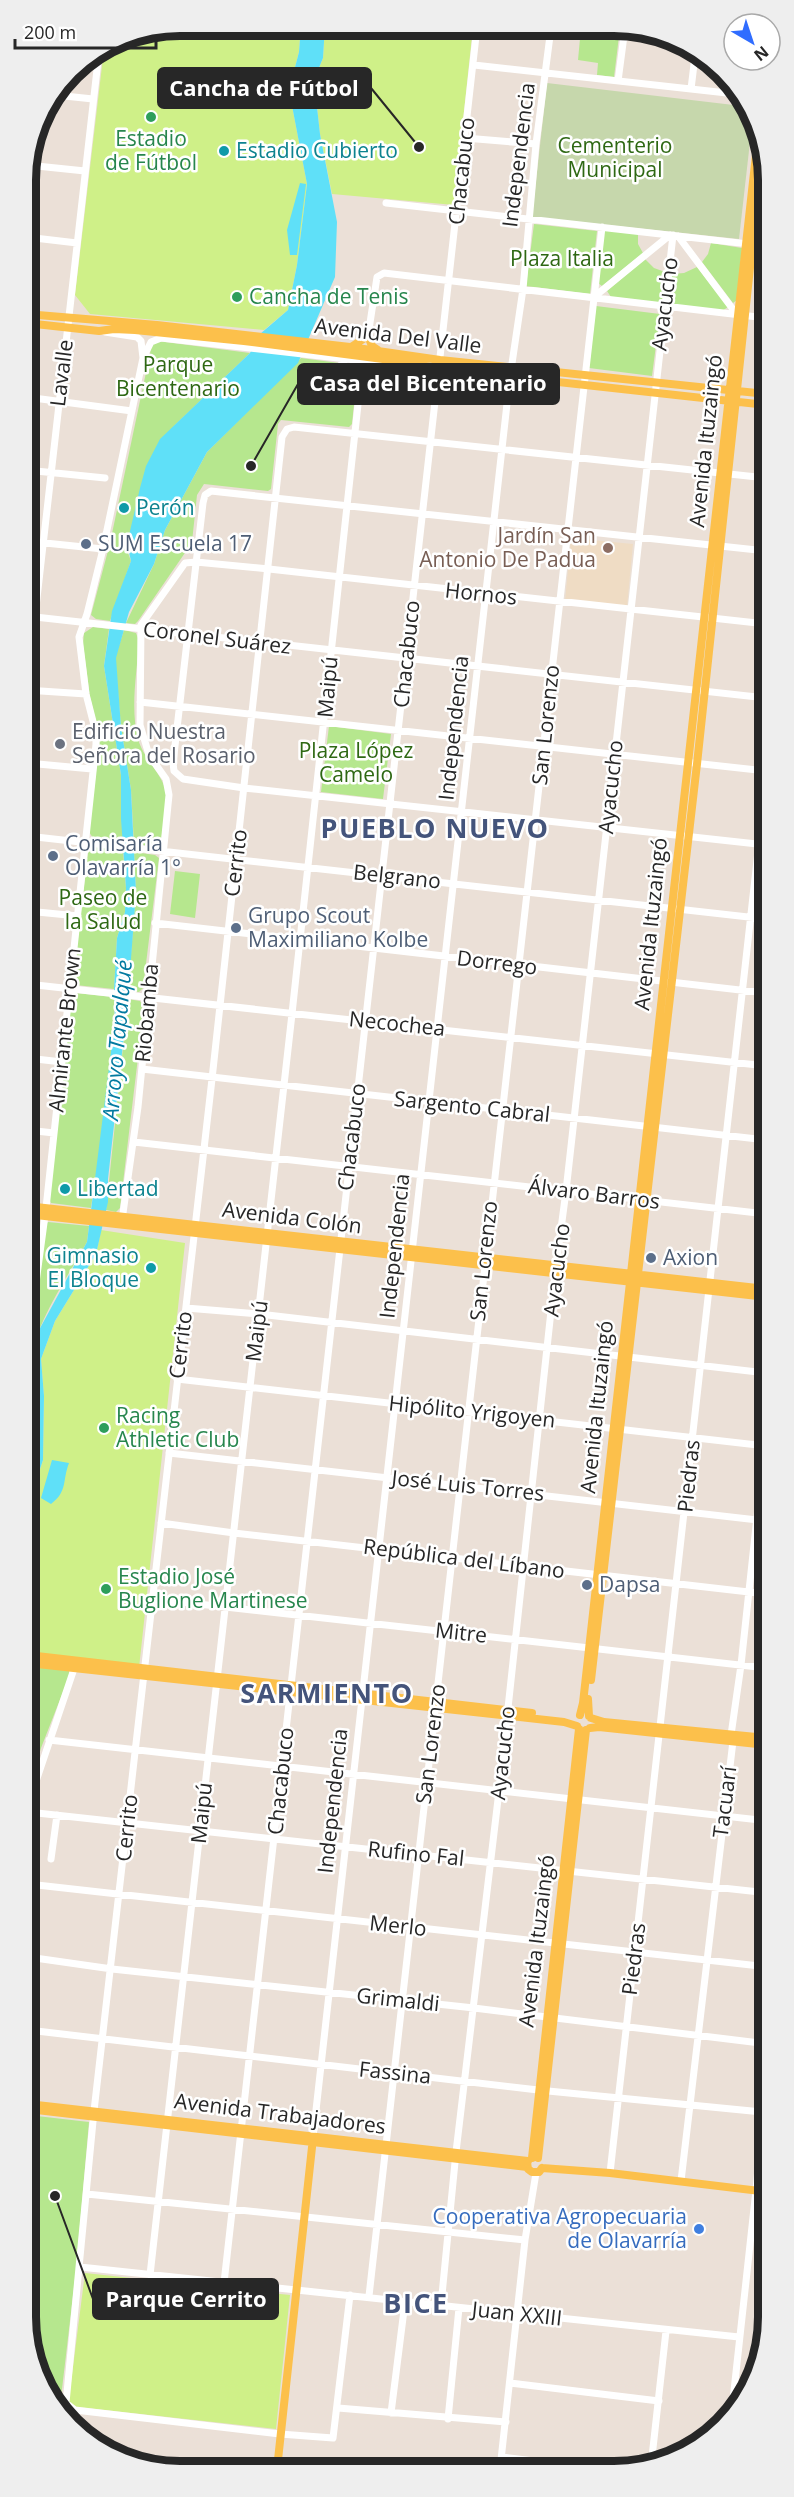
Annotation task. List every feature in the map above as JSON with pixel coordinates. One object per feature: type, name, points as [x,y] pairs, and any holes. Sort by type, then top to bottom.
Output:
[{"type":"main road","name":"Avenida Ituzaingó","points":[[534,2165],[575,1798],[583,1703],[600,1574],[701,692],[732,391],[758,184]]},
{"type":"main road","name":"Avenida Del Valle","points":[[36,316],[99,331],[135,330],[244,341],[406,362],[655,389],[758,404]]},
{"type":"main road","name":"Avenida Del Valle","points":[[36,323],[157,325],[244,341]]},
{"type":"main road","points":[[350,347],[368,336],[372,346],[382,352]]},
{"type":"main road","name":"Avenida Del Valle","points":[[312,349],[350,347],[440,365]]},
{"type":"main road","name":"Avenida Del Valle","points":[[655,389],[758,393]]},
{"type":"main road","name":"Avenida Colón","points":[[36,1209],[45,1212],[412,1255],[710,1287],[758,1289]]},
{"type":"main road","name":"Avenida Colón","points":[[36,1213],[45,1212]]},
{"type":"main road","name":"Avenida Colón","points":[[710,1287],[758,1295]]},
{"type":"main road","points":[[36,1656],[64,1663]]},
{"type":"main road","points":[[36,1663],[75,1664],[660,1729],[758,1743]]},
{"type":"main road","points":[[732,1738],[758,1738]]},
{"type":"main road","name":"Avenida Trabajadores","points":[[36,2105],[168,2123],[756,2190]]},
{"type":"main road","name":"Avenida Trabajadores","points":[[36,2110],[94,2114]]},
{"type":"main road","name":"Independencia","points":[[278,2461],[313,2140]]},
{"type":"street","name":"Chacabuco","points":[[224,2283],[476,36]]},
{"type":"street","name":"Independencia","points":[[313,2140],[420,1174],[455,883],[511,372],[523,289],[536,144],[550,36]]},
{"type":"street","points":[[618,81],[624,37]]},
{"type":"street","points":[[691,90],[694,60]]},
{"type":"street","name":"Lavalle","points":[[36,617],[98,62]]},
{"type":"street","points":[[474,65],[729,93]]},
{"type":"street","points":[[63,96],[93,99]]},
{"type":"street","points":[[465,138],[536,144]]},
{"type":"street","points":[[37,166],[85,171]]},
{"type":"street","points":[[386,203],[758,245]]},
{"type":"street","name":"San Lorenzo","points":[[369,2296],[602,227]]},
{"type":"street","points":[[594,297],[674,235]]},
{"type":"street","points":[[674,235],[741,316]]},
{"type":"street","name":"Ayacucho","points":[[441,2305],[674,235]]},
{"type":"street","points":[[36,238],[76,243]]},
{"type":"street","points":[[368,336],[377,277],[384,273],[758,317]]},
{"type":"street","points":[[99,331],[137,337],[141,341],[143,358]]},
{"type":"street","name":"Avenida Del Valle","points":[[143,358],[151,342],[158,338],[244,341]]},
{"type":"street","name":"Avenida Del Valle","points":[[312,349],[339,359],[367,363],[440,365]]},
{"type":"street","name":"Almirante Brown","points":[[36,1269],[54,1133],[96,738],[86,694],[79,643],[103,549],[143,358]]},
{"type":"street","points":[[339,359],[360,386]]},
{"type":"street","name":"Maipú","points":[[150,2275],[268,1237],[290,1013],[317,795],[346,505],[362,372],[367,363]]},
{"type":"street","points":[[36,398],[132,411]]},
{"type":"street","name":"Cerrito","points":[[280,2434],[75,2410],[68,2406],[66,2398],[94,2114],[154,1599],[168,1453],[212,1078],[251,714],[261,643],[282,437],[287,429],[294,427],[355,434]]},
{"type":"street","points":[[355,434],[431,440],[758,477]]},
{"type":"street","points":[[36,471],[105,478],[115,473],[121,464]]},
{"type":"street","points":[[105,478],[116,491]]},
{"type":"street","points":[[183,779],[174,771],[173,763],[203,500],[207,493],[218,490],[758,550]]},
{"type":"street","points":[[36,542],[103,549]]},
{"type":"street","points":[[141,629],[143,621],[184,563],[196,561]]},
{"type":"street","name":"Hornos","points":[[196,561],[758,623]]},
{"type":"street","name":"Coronel Suárez","points":[[36,617],[758,697]]},
{"type":"street","name":"Riobamba","points":[[118,1220],[134,1142],[169,795],[166,779],[149,755],[143,740],[139,715],[141,629]]},
{"type":"street","points":[[36,691],[86,694]]},
{"type":"street","points":[[140,702],[758,770]]},
{"type":"street","points":[[159,768],[167,769],[173,763]]},
{"type":"street","points":[[36,764],[92,769]]},
{"type":"street","points":[[169,795],[176,781],[183,779],[244,788],[389,802],[758,844]]},
{"type":"street","name":"Belgrano","points":[[36,837],[758,918]]},
{"type":"street","name":"Piedras","points":[[610,2173],[750,918],[758,873]]},
{"type":"street","points":[[36,912],[78,916]]},
{"type":"street","name":"Dorrego","points":[[155,923],[758,992]]},
{"type":"street","name":"Necochea","points":[[36,985],[758,1065]]},
{"type":"street","points":[[36,1059],[62,1062]]},
{"type":"street","name":"Sargento Cabral","points":[[142,1069],[758,1139]]},
{"type":"street","points":[[36,1131],[54,1133]]},
{"type":"street","name":"Álvaro Barros","points":[[134,1142],[758,1213]]},
{"type":"street","points":[[186,1308],[259,1314],[758,1372]]},
{"type":"street","name":"Hipólito Yrigoyen","points":[[177,1379],[758,1445]]},
{"type":"street","name":"José Luis Torres","points":[[168,1453],[608,1501],[756,1520]]},
{"type":"street","name":"Tacuarí","points":[[681,2181],[758,1505]]},
{"type":"street","name":"República del Líbano","points":[[161,1523],[758,1593]]},
{"type":"street","name":"Mitre","points":[[154,1599],[299,1613],[758,1667]]},
{"type":"street","points":[[36,1780],[75,1664]]},
{"type":"street","points":[[49,1740],[758,1820]]},
{"type":"street","name":"Rufino Fal","points":[[36,1813],[419,1853],[758,1892]]},
{"type":"street","points":[[51,1859],[57,1815]]},
{"type":"street","name":"Merlo","points":[[36,1885],[758,1966]]},
{"type":"street","name":"Grimaldi","points":[[36,1958],[112,1969],[474,2007],[758,2043]]},
{"type":"street","name":"Fassina","points":[[36,2031],[541,2090],[758,2112]]},
{"type":"street","points":[[733,2398],[758,2164]]},
{"type":"street","name":"Avenida Ituzaingó","points":[[501,2461],[534,2165]]},
{"type":"street","points":[[87,2194],[525,2240]]},
{"type":"street","name":"Juan XXIII","points":[[80,2267],[739,2337]]},
{"type":"street","points":[[280,2434],[333,2438],[350,2295]]},
{"type":"street","points":[[391,2413],[405,2301]]},
{"type":"street","points":[[448,2419],[459,2308]]},
{"type":"street","points":[[652,2455],[666,2331]]},
{"type":"street","points":[[510,2384],[659,2401]]},
{"type":"street","points":[[338,2408],[448,2419],[506,2422]]},
{"type":"street","points":[[502,2457],[534,2461]]},
{"type":"shaded area","points":[[571,538],[633,544],[627,607],[565,601]]},
{"type":"green space","points":[[300,36],[299,52],[289,90],[307,184],[297,265],[288,310],[264,330],[90,314],[75,295],[103,58],[125,47],[162,37]]},
{"type":"green space","points":[[324,36],[472,36],[454,205],[332,194],[320,134],[314,80],[323,58]]},
{"type":"green space","points":[[580,36],[619,36],[614,77],[597,75],[598,63],[578,60]]},
{"type":"green space","name":"Cementerio Municipal","points":[[547,83],[737,105],[739,108],[751,136],[739,239],[532,217]]},
{"type":"green space","name":"Plaza Italia","points":[[534,224],[597,231],[590,294],[526,286]]},
{"type":"green space","points":[[604,230],[638,234],[638,244],[643,253],[602,286],[598,283]]},
{"type":"green space","points":[[711,243],[742,248],[737,300],[733,303],[702,262],[708,254]]},
{"type":"green space","points":[[645,259],[654,268],[665,272],[662,304],[611,297],[607,291]]},
{"type":"green space","points":[[697,267],[728,307],[722,311],[668,304],[672,274],[684,273]]},
{"type":"green space","points":[[596,306],[660,314],[652,376],[589,368]]},
{"type":"green space","name":"Parque Bicentenario","points":[[157,341],[250,353],[174,426],[128,553],[131,561],[110,621],[96,619],[91,615],[110,543],[152,344]]},
{"type":"green space","name":"Parque Bicentenario","points":[[301,358],[339,363],[356,385],[352,424],[349,427],[281,420],[278,424],[271,489],[268,491],[204,484],[197,495],[192,542],[138,621],[135,624],[126,623],[154,564],[165,530],[207,452]]},
{"type":"green space","points":[[93,627],[109,629],[104,666],[121,775],[123,842],[93,838],[89,832],[100,738],[90,697],[83,644],[84,633]]},
{"type":"green space","points":[[124,630],[136,633],[139,641],[134,703],[138,739],[166,793],[161,844],[157,847],[134,844],[131,790],[121,727],[115,658]]},
{"type":"green space","name":"Plaza López Camelo","points":[[329,726],[391,734],[383,799],[321,792]]},
{"type":"green space","name":"Paseo de la Salud","points":[[93,847],[123,850],[125,912],[117,938],[114,989],[75,985],[73,982],[88,851]]},
{"type":"green space","points":[[134,852],[155,855],[159,858],[143,988],[139,992],[128,991],[136,892]]},
{"type":"green space","points":[[175,871],[200,874],[195,918],[170,914]]},
{"type":"green space","points":[[76,993],[114,997],[111,1076],[91,1208],[51,1203],[49,1199],[71,998]]},
{"type":"green space","points":[[128,999],[140,1001],[144,1007],[120,1208],[116,1212],[106,1210]]},
{"type":"green space","points":[[48,1222],[89,1226],[87,1242],[51,1304],[36,1338],[36,1294]]},
{"type":"green space","name":"Racing Athletic Club","points":[[101,1230],[185,1243],[139,1668],[36,1654],[36,1481],[43,1460],[44,1396],[41,1359],[55,1321],[96,1254]]},
{"type":"green space","points":[[40,1667],[69,1671],[70,1674],[36,1765],[36,1687]]},
{"type":"green space","points":[[36,2116],[89,2122],[76,2270],[61,2398],[47,2372],[37,2335]]},
{"type":"green space","points":[[85,2273],[290,2295],[276,2429],[68,2406]]},
{"type":"water","name":"Arroyo Tapalqué","points":[[300,36],[324,36],[323,58],[314,80],[320,134],[337,222],[335,277],[298,363],[207,452],[165,530],[154,564],[129,612],[116,658],[121,727],[131,790],[136,892],[128,999],[108,1179],[108,1202],[96,1254],[55,1321],[41,1359],[44,1396],[43,1460],[36,1481],[36,1342],[39,1330],[87,1242],[115,1020],[117,938],[125,912],[121,775],[104,666],[112,611],[131,561],[127,544],[146,466],[160,439],[250,353],[260,334],[288,310],[297,265],[307,184],[289,90],[299,52]]},
{"type":"water","points":[[300,183],[306,184],[297,255],[290,255],[287,230]]},
{"type":"water","points":[[52,1460],[69,1463],[60,1495],[51,1504],[41,1498]]},
{"type":"water","points":[[36,1660],[40,1667],[36,1687]]},
{"type":"place","name":"Estadio de Fútbol","points":[[151,117]]},
{"type":"place","name":"Cancha de Fútbol","points":[[419,147]]},
{"type":"place","name":"Estadio Cubierto","points":[[224,151]]},
{"type":"place","name":"Cancha de Tenis","points":[[237,297]]},
{"type":"place","name":"Casa del Bicentenario","points":[[251,466]]},
{"type":"place","name":"Perón","points":[[124,508]]},
{"type":"place","name":"SUM Escuela 17","points":[[86,544]]},
{"type":"place","name":"Jardín San Antonio De Padua","points":[[608,548]]},
{"type":"place","name":"Edificio Nuestra Señora del Rosario","points":[[60,744]]},
{"type":"place","name":"Comisaría Olavarría 1°","points":[[53,856]]},
{"type":"place","name":"Grupo Scout Maximiliano Kolbe","points":[[236,928]]},
{"type":"place","name":"Libertad","points":[[65,1189]]},
{"type":"place","name":"Axion","points":[[651,1258]]},
{"type":"place","name":"Gimnasio El Bloque","points":[[151,1268]]},
{"type":"place","name":"Racing Athletic Club","points":[[104,1428]]},
{"type":"place","name":"Dapsa","points":[[587,1585]]},
{"type":"place","name":"Estadio José Buglione Martinese","points":[[106,1589]]},
{"type":"place","name":"Parque Cerrito","points":[[55,2196]]},
{"type":"place","name":"Cooperativa Agropecuaria de Olavarría","points":[[699,2229]]},
{"type":"district","name":"PUEBLO NUEVO","points":[[435,829]]},
{"type":"district","name":"SARMIENTO","points":[[327,1694]]},
{"type":"district","name":"BICE","points":[[416,2304]]}]
